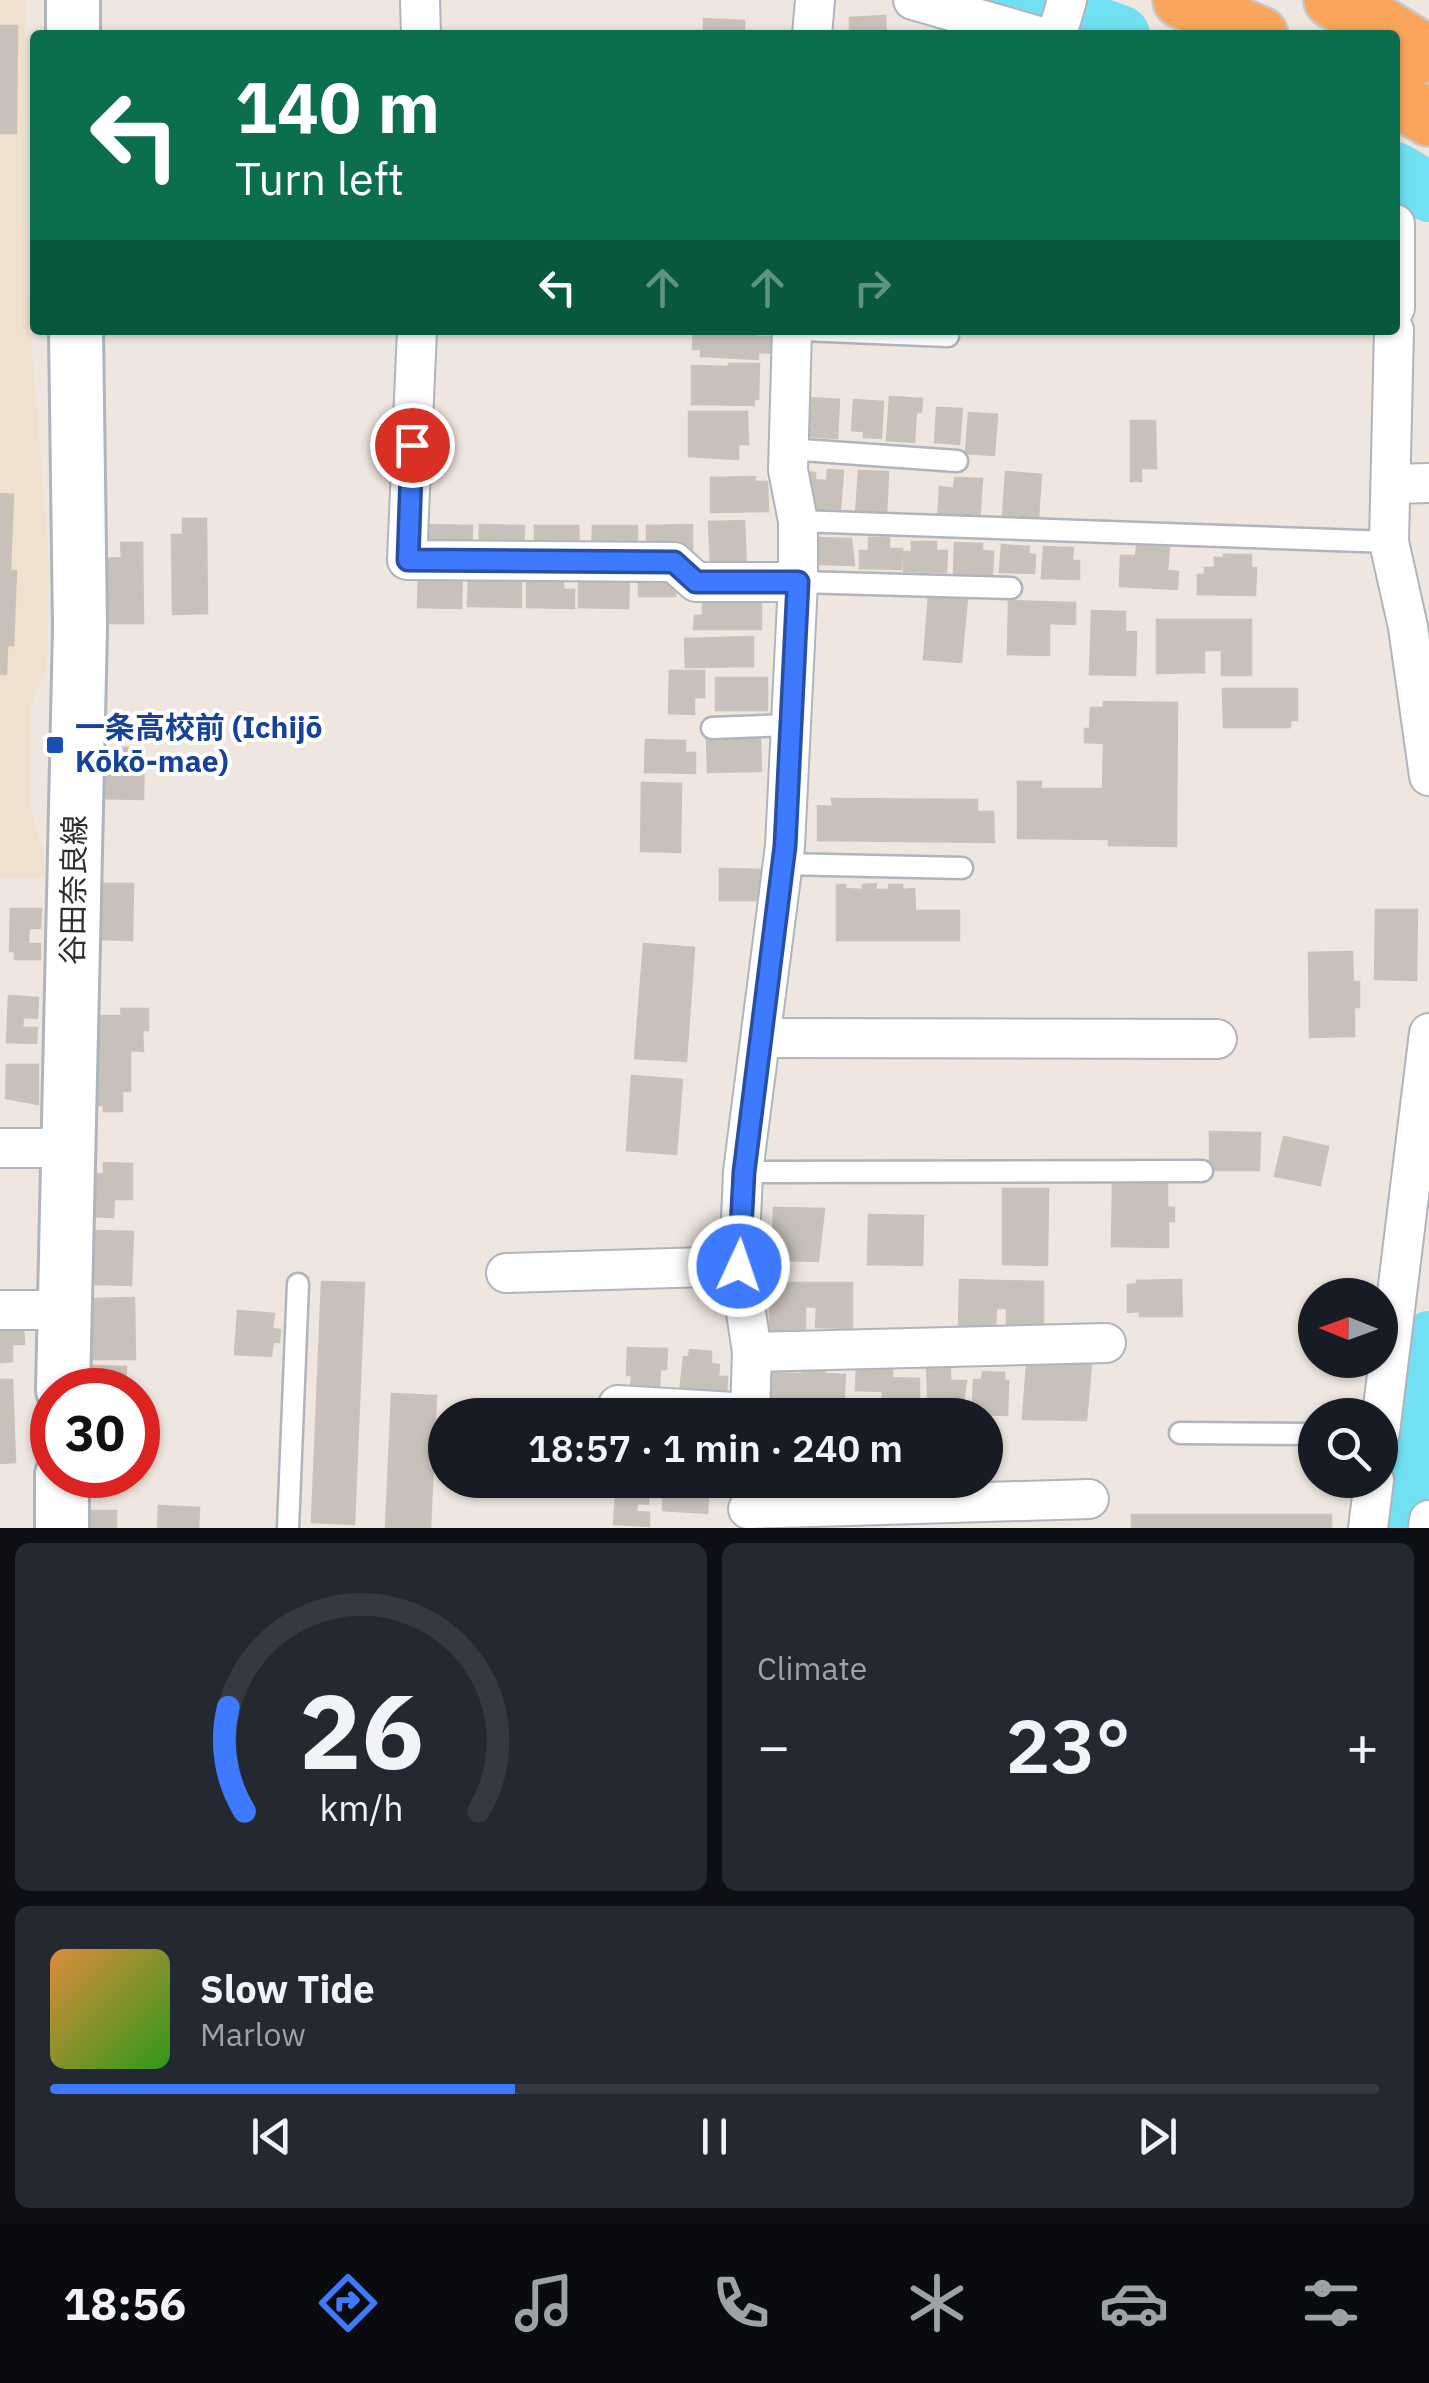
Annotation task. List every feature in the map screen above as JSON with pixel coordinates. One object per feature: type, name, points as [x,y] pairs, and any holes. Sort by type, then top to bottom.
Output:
[{"type":"highway","points":[[1181,0],[1249,30]]},
{"type":"highway","points":[[1332,0],[1390,30]]},
{"type":"highway","points":[[1400,36],[1429,55]]},
{"type":"highway","points":[[1400,100],[1429,118]]},
{"type":"main road","points":[[73,0],[73,30]]},
{"type":"main road","name":"谷田奈良線","points":[[63,1368],[80,628],[76,335]]},
{"type":"main road","points":[[62,1498],[62,1528]]},
{"type":"street","points":[[420,0],[421,30]]},
{"type":"street","points":[[812,30],[815,0]]},
{"type":"street","points":[[913,0],[1054,25]]},
{"type":"street","points":[[417,335],[408,560],[674,562],[696,582],[798,582]]},
{"type":"street","points":[[751,1398],[752,1352],[739,1266],[744,1172],[783,864],[791,726],[798,582],[798,521],[788,470],[792,335]]},
{"type":"street","points":[[1394,335],[1404,484],[1389,542],[1408,627],[1429,776]]},
{"type":"street","points":[[1387,1398],[1415,1269],[1429,1032]]},
{"type":"street","points":[[760,1038],[1217,1039]]},
{"type":"street","points":[[0,1148],[67,1148]]},
{"type":"street","points":[[506,1273],[739,1266]]},
{"type":"street","points":[[0,1310],[64,1310]]},
{"type":"street","points":[[752,1352],[1106,1344]]},
{"type":"street","points":[[1368,1528],[1372,1498]]},
{"type":"street","points":[[748,1506],[1089,1499]]},
{"type":"street","points":[[1428,1528],[1429,1520]]},
{"type":"lane","points":[[924,335],[948,336]]},
{"type":"lane","points":[[788,450],[957,461]]},
{"type":"lane","points":[[798,521],[1389,542]]},
{"type":"lane","points":[[798,582],[1011,588]]},
{"type":"lane","points":[[712,728],[791,726]]},
{"type":"lane","points":[[783,864],[962,868]]},
{"type":"lane","points":[[744,1172],[1202,1171]]},
{"type":"lane","points":[[288,1528],[298,1284]]},
{"type":"lane","points":[[1180,1433],[1298,1434]]},
{"type":"shaded area","points":[[0,0],[25,0],[27,287],[49,562],[47,666],[31,705],[30,807],[43,851],[45,877],[0,878]]},
{"type":"building","points":[[885,16],[886,30],[850,30],[850,18]]},
{"type":"building","points":[[704,19],[744,21],[744,30],[704,30]]},
{"type":"building","points":[[0,26],[17,26],[16,133],[0,133]]},
{"type":"building","points":[[694,335],[774,337],[773,353],[758,352],[758,359],[701,356],[701,349],[693,349]]},
{"type":"building","points":[[759,364],[758,399],[754,399],[754,405],[692,404],[692,366]]},
{"type":"building","points":[[890,397],[922,399],[921,412],[916,412],[914,442],[887,440]]},
{"type":"building","points":[[808,398],[839,400],[837,438],[806,436]]},
{"type":"building","points":[[854,400],[883,402],[881,438],[864,437],[864,431],[852,430]]},
{"type":"building","points":[[937,408],[962,409],[959,444],[935,442]]},
{"type":"building","points":[[689,412],[747,412],[748,444],[738,444],[738,459],[689,456]]},
{"type":"building","points":[[969,413],[997,415],[994,455],[966,453]]},
{"type":"building","points":[[1131,421],[1155,421],[1156,468],[1141,468],[1141,481],[1131,481]]},
{"type":"building","points":[[828,470],[843,471],[840,510],[805,508],[807,472],[815,473],[815,480],[827,481]]},
{"type":"building","points":[[859,471],[888,472],[886,516],[856,514]]},
{"type":"building","points":[[1006,472],[1041,475],[1038,518],[1003,516]]},
{"type":"building","points":[[755,477],[754,482],[767,482],[768,511],[711,512],[711,478]]},
{"type":"building","points":[[955,478],[982,479],[979,522],[938,519],[940,487],[954,489]]},
{"type":"building","points":[[0,494],[13,495],[10,571],[16,571],[13,645],[7,645],[6,674],[0,674]]},
{"type":"building","points":[[183,519],[206,519],[207,613],[173,614],[172,535],[183,535]]},
{"type":"building","points":[[744,521],[746,566],[711,567],[709,522]]},
{"type":"building","points":[[426,525],[472,526],[471,557],[425,555]]},
{"type":"building","points":[[480,525],[524,526],[523,550],[479,559]]},
{"type":"building","points":[[692,525],[692,553],[647,553],[647,526]]},
{"type":"building","points":[[535,526],[578,526],[579,547],[535,554]]},
{"type":"building","points":[[593,526],[637,526],[637,545],[592,553]]},
{"type":"building","points":[[818,538],[851,539],[854,565],[818,564]]},
{"type":"building","points":[[869,538],[889,538],[889,549],[902,549],[901,569],[860,568],[860,551],[869,551]]},
{"type":"building","points":[[912,542],[936,542],[936,551],[947,551],[946,572],[904,571],[904,552],[912,552]]},
{"type":"building","points":[[121,543],[142,543],[143,623],[105,623],[104,559],[122,558]]},
{"type":"building","points":[[955,543],[982,544],[982,551],[993,552],[992,575],[954,573]]},
{"type":"building","points":[[1002,545],[1029,547],[1028,554],[1035,555],[1034,573],[1000,572]]},
{"type":"building","points":[[1137,546],[1169,547],[1167,571],[1178,572],[1177,589],[1120,586],[1121,556],[1136,556]]},
{"type":"building","points":[[1044,547],[1073,548],[1072,561],[1079,561],[1079,579],[1042,578]]},
{"type":"building","points":[[1251,555],[1251,568],[1256,568],[1255,595],[1198,594],[1198,575],[1205,575],[1205,568],[1215,568],[1215,558]]},
{"type":"building","points":[[419,571],[462,572],[461,608],[418,607]]},
{"type":"building","points":[[469,573],[521,575],[521,607],[468,606]]},
{"type":"building","points":[[527,576],[563,577],[563,590],[574,590],[574,608],[527,607]]},
{"type":"building","points":[[579,576],[611,576],[611,582],[629,582],[628,608],[579,607]]},
{"type":"building","points":[[639,576],[676,576],[675,596],[639,596]]},
{"type":"building","points":[[929,595],[967,598],[961,662],[924,659]]},
{"type":"building","points":[[703,601],[761,601],[761,629],[694,629],[695,616],[703,616]]},
{"type":"building","points":[[1009,601],[1075,603],[1075,624],[1049,623],[1049,655],[1008,654]]},
{"type":"building","points":[[1092,611],[1125,612],[1125,632],[1136,632],[1135,675],[1090,674]]},
{"type":"building","points":[[1157,620],[1251,620],[1251,675],[1222,675],[1222,650],[1204,650],[1204,672],[1157,673]]},
{"type":"building","points":[[753,637],[753,666],[686,667],[685,639]]},
{"type":"building","points":[[670,671],[704,671],[704,697],[694,697],[694,714],[669,713]]},
{"type":"building","points":[[716,678],[767,678],[767,710],[716,710]]},
{"type":"building","points":[[1223,689],[1297,689],[1297,720],[1290,720],[1290,727],[1224,727]]},
{"type":"building","points":[[1104,702],[1177,703],[1176,846],[1109,845],[1109,839],[1018,838],[1018,782],[1041,782],[1040,789],[1103,789],[1104,743],[1085,742],[1085,729],[1090,729],[1091,708],[1104,708]]},
{"type":"building","points":[[760,739],[761,771],[708,772],[707,740]]},
{"type":"building","points":[[646,740],[685,741],[685,753],[695,753],[695,773],[645,772]]},
{"type":"building","points":[[95,748],[144,748],[143,799],[95,798]]},
{"type":"building","points":[[642,783],[681,784],[680,852],[641,851]]},
{"type":"building","points":[[832,799],[977,800],[977,812],[993,812],[994,842],[818,840],[818,806],[833,807]]},
{"type":"building","points":[[720,869],[766,870],[765,900],[720,900]]},
{"type":"building","points":[[95,884],[133,884],[132,940],[94,939]]},
{"type":"building","points":[[876,884],[875,890],[890,890],[889,885],[914,889],[915,911],[959,911],[959,940],[837,940],[837,885],[863,890],[863,885]]},
{"type":"building","points":[[11,909],[41,909],[40,928],[29,928],[28,944],[40,944],[40,959],[15,959],[15,951],[10,951]]},
{"type":"building","points":[[1376,910],[1417,910],[1416,980],[1375,979]]},
{"type":"building","points":[[644,944],[694,948],[686,1061],[635,1058]]},
{"type":"building","points":[[1352,952],[1353,982],[1359,982],[1354,1036],[1310,1037],[1309,953]]},
{"type":"building","points":[[9,996],[38,998],[37,1018],[23,1017],[22,1028],[37,1028],[36,1043],[7,1042]]},
{"type":"building","points":[[121,1009],[148,1009],[148,1030],[142,1030],[143,1051],[130,1050],[130,1091],[122,1091],[122,1111],[104,1111],[104,1105],[93,1105],[93,1070],[100,1070],[99,1049],[90,1049],[90,1016],[122,1016]]},
{"type":"building","points":[[7,1065],[38,1065],[38,1104],[6,1098]]},
{"type":"building","points":[[632,1076],[682,1080],[676,1154],[627,1150]]},
{"type":"building","points":[[1210,1132],[1260,1133],[1259,1170],[1210,1170]]},
{"type":"building","points":[[1284,1137],[1328,1147],[1320,1185],[1275,1176]]},
{"type":"building","points":[[104,1163],[132,1164],[132,1199],[114,1199],[113,1217],[88,1216],[90,1174],[104,1174]]},
{"type":"building","points":[[1113,1183],[1167,1184],[1167,1207],[1174,1208],[1174,1221],[1168,1221],[1168,1247],[1112,1246]]},
{"type":"building","points":[[1003,1189],[1048,1189],[1047,1265],[1003,1264]]},
{"type":"building","points":[[774,1208],[824,1209],[818,1261],[779,1260],[780,1234],[773,1234]]},
{"type":"building","points":[[869,1215],[923,1216],[922,1265],[868,1264]]},
{"type":"building","points":[[94,1231],[133,1232],[131,1285],[93,1284]]},
{"type":"building","points":[[960,1280],[1043,1282],[1043,1325],[1007,1324],[1007,1308],[996,1308],[995,1327],[959,1326]]},
{"type":"building","points":[[1181,1280],[1182,1316],[1140,1316],[1140,1311],[1128,1312],[1128,1285],[1137,1281]]},
{"type":"building","points":[[322,1282],[364,1283],[354,1524],[312,1522]]},
{"type":"building","points":[[770,1283],[852,1283],[852,1328],[816,1327],[817,1307],[805,1306],[805,1330],[770,1330]]},
{"type":"building","points":[[134,1298],[135,1359],[91,1359],[90,1299]]},
{"type":"building","points":[[238,1311],[274,1314],[272,1329],[280,1330],[279,1342],[273,1341],[271,1356],[235,1354]]},
{"type":"building","points":[[0,1326],[23,1326],[24,1344],[12,1344],[12,1361],[0,1362]]},
{"type":"building","points":[[628,1348],[667,1349],[659,1389],[631,1388],[632,1375],[627,1375]]},
{"type":"building","points":[[690,1350],[711,1352],[711,1364],[719,1365],[718,1377],[727,1377],[726,1396],[680,1392],[684,1357],[689,1357]]},
{"type":"building","points":[[857,1361],[892,1361],[892,1378],[919,1379],[919,1398],[883,1398],[883,1391],[856,1390]]},
{"type":"building","points":[[803,1364],[826,1365],[825,1374],[845,1375],[844,1398],[769,1398],[770,1373],[802,1374]]},
{"type":"building","points":[[1027,1364],[1091,1365],[1086,1420],[1023,1419]]},
{"type":"building","points":[[927,1368],[950,1368],[950,1381],[966,1381],[964,1398],[928,1398]]},
{"type":"building","points":[[983,1372],[1004,1373],[1004,1381],[1008,1381],[1007,1415],[1003,1415],[1003,1398],[973,1398],[974,1380],[982,1380]]},
{"type":"building","points":[[0,1380],[12,1380],[15,1462],[0,1463]]},
{"type":"building","points":[[392,1394],[436,1396],[428,1398],[430,1528],[386,1528]]},
{"type":"building","points":[[616,1498],[649,1498],[648,1504],[637,1503],[636,1512],[649,1513],[649,1526],[614,1524]]},
{"type":"building","points":[[663,1498],[708,1498],[707,1513],[663,1510]]},
{"type":"building","points":[[159,1506],[199,1508],[198,1528],[158,1528]]},
{"type":"building","points":[[87,1511],[116,1511],[116,1528],[87,1528]]},
{"type":"building","points":[[1132,1515],[1331,1515],[1331,1528],[1132,1528]]},
{"type":"waterway","points":[[1020,0],[1106,30]]},
{"type":"waterway","points":[[1400,175],[1429,192]]},
{"type":"waterway","points":[[1404,1528],[1429,1341]]},
{"type":"place","name":"一条高校前 (Ichijō Kōkō-mae)","points":[[55,745]]},
{"type":"route","points":[[412,445],[408,560],[674,562],[696,582],[798,582],[785,846],[744,1172],[739,1266]]}]
